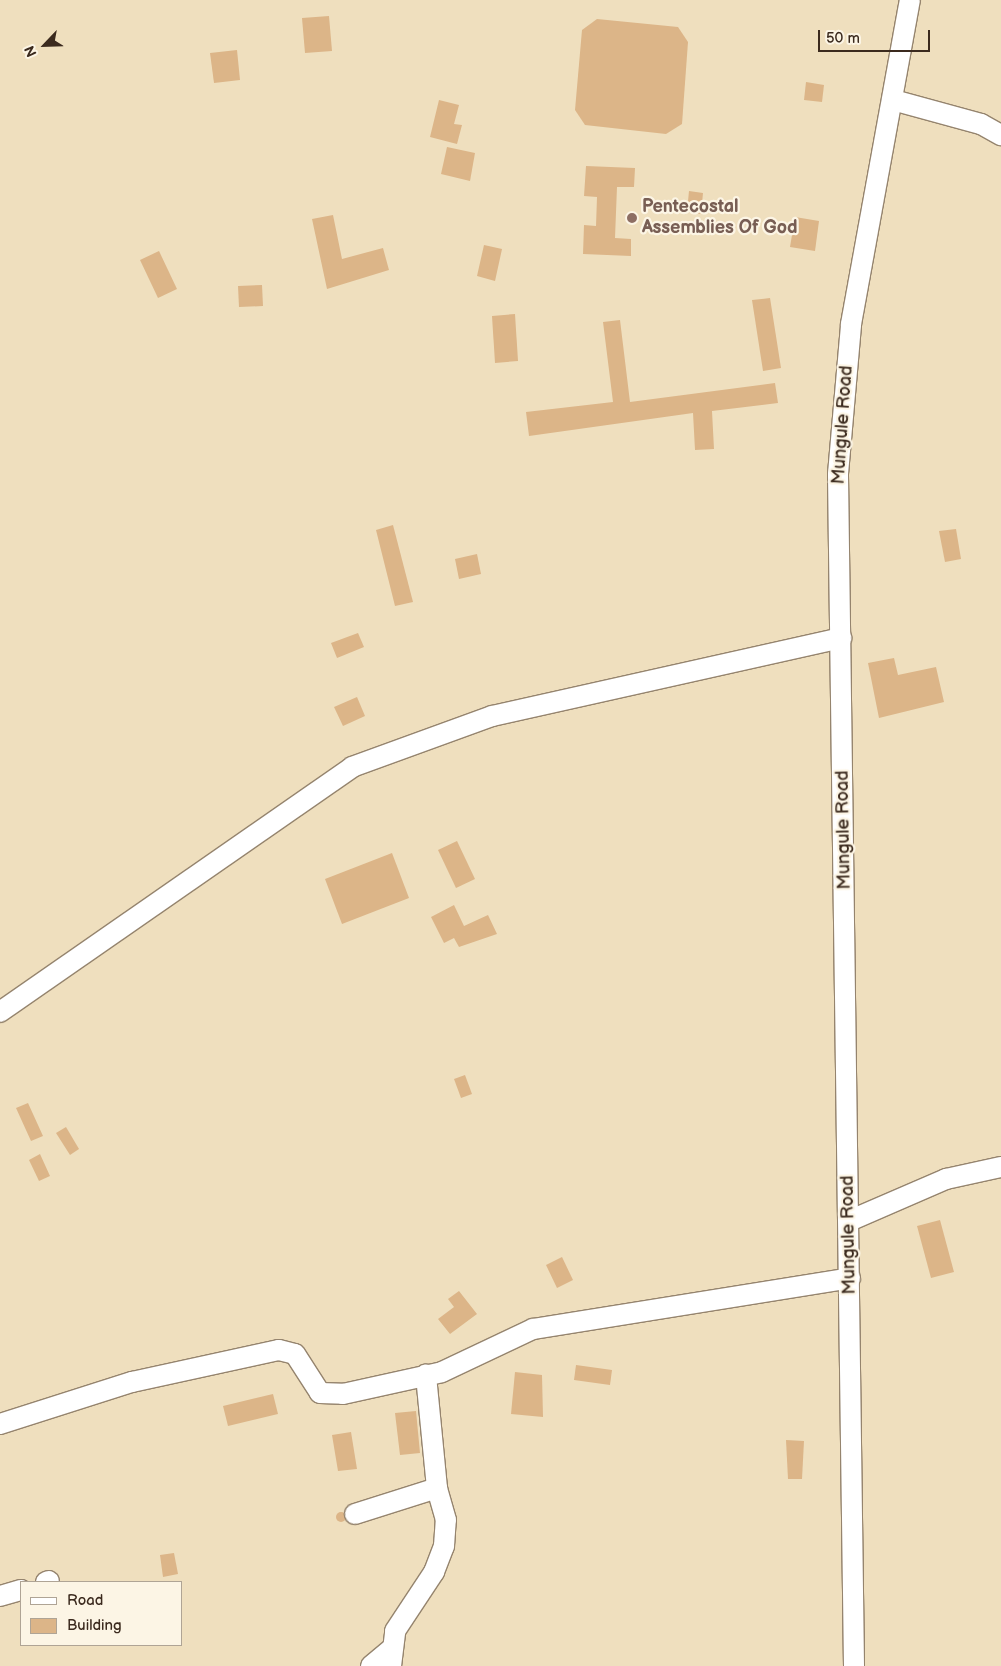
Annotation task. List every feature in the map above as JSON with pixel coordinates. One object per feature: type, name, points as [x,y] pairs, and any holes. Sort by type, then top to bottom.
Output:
[{"type":"street","name":"Mungule Road","points":[[854,1666],[841,638],[842,398],[910,0]]},
{"type":"street","points":[[893,100],[981,124],[1001,135]]},
{"type":"street","points":[[0,1012],[352,768],[492,716],[841,638]]},
{"type":"street","points":[[849,1221],[946,1179],[1001,1167]]},
{"type":"street","points":[[0,1424],[132,1382],[279,1350],[295,1354],[312,1386],[330,1395],[442,1372],[533,1329],[850,1278]]},
{"type":"street","points":[[371,1666],[391,1658],[395,1632],[434,1572],[444,1546],[446,1520],[437,1488],[426,1375]]},
{"type":"street","points":[[355,1514],[437,1488]]},
{"type":"street","points":[[0,1596],[20,1590]]},
{"type":"building","points":[[329,16],[332,51],[305,53],[302,18]]},
{"type":"building","points":[[597,19],[678,27],[688,42],[682,124],[666,134],[585,125],[575,110],[582,30]]},
{"type":"building","points":[[237,50],[240,80],[214,83],[210,53]]},
{"type":"building","points":[[806,82],[824,85],[822,102],[804,100]]},
{"type":"building","points":[[439,100],[459,105],[454,124],[462,125],[457,144],[430,137]]},
{"type":"building","points":[[447,147],[475,153],[470,181],[441,174]]},
{"type":"building","points":[[586,166],[635,168],[634,187],[617,187],[615,238],[631,239],[631,256],[583,254],[584,225],[596,226],[597,197],[584,196]]},
{"type":"building","points":[[689,191],[703,193],[701,214],[687,212]]},
{"type":"building","points":[[333,215],[342,259],[383,248],[389,270],[327,289],[312,219]]},
{"type":"building","points":[[795,217],[819,221],[815,251],[790,247]]},
{"type":"building","points":[[484,245],[502,249],[495,281],[477,276]]},
{"type":"building","points":[[159,251],[177,289],[158,298],[140,260]]},
{"type":"building","points":[[262,285],[263,306],[239,307],[238,286]]},
{"type":"building","points":[[770,298],[781,368],[763,371],[752,300]]},
{"type":"building","points":[[515,314],[518,361],[495,363],[492,316]]},
{"type":"building","points":[[620,320],[630,402],[775,383],[778,403],[712,411],[714,449],[695,450],[693,413],[529,436],[526,412],[613,402],[603,322]]},
{"type":"building","points":[[393,525],[413,602],[395,606],[376,530]]},
{"type":"building","points":[[956,529],[961,559],[945,562],[939,531]]},
{"type":"building","points":[[477,554],[481,574],[459,579],[455,559]]},
{"type":"building","points":[[358,633],[364,647],[337,658],[331,643]]},
{"type":"building","points":[[894,658],[898,675],[936,667],[944,702],[879,718],[868,663]]},
{"type":"building","points":[[357,697],[365,716],[343,726],[334,707]]},
{"type":"building","points":[[457,841],[475,879],[456,888],[438,850]]},
{"type":"building","points":[[392,853],[409,898],[342,924],[325,879]]},
{"type":"building","points":[[454,905],[464,926],[488,915],[497,934],[459,947],[454,938],[444,943],[431,917]]},
{"type":"building","points":[[465,1075],[472,1094],[461,1098],[454,1079]]},
{"type":"building","points":[[28,1103],[43,1136],[31,1141],[16,1108]]},
{"type":"building","points":[[66,1127],[79,1149],[70,1155],[56,1133]]},
{"type":"building","points":[[40,1154],[50,1176],[39,1181],[29,1160]]},
{"type":"building","points":[[940,1220],[954,1272],[931,1278],[917,1226]]},
{"type":"building","points":[[562,1257],[573,1280],[557,1288],[546,1265]]},
{"type":"building","points":[[459,1291],[477,1314],[450,1334],[438,1319],[454,1307],[448,1299]]},
{"type":"building","points":[[576,1365],[612,1370],[610,1385],[574,1380]]},
{"type":"building","points":[[515,1372],[542,1375],[543,1417],[511,1414]]},
{"type":"building","points":[[273,1394],[278,1414],[228,1426],[223,1406]]},
{"type":"building","points":[[416,1411],[420,1453],[400,1455],[395,1413]]},
{"type":"building","points":[[351,1432],[357,1469],[338,1471],[332,1435]]},
{"type":"building","points":[[786,1440],[804,1441],[802,1479],[788,1479]]},
{"type":"building","points":[[339,1512],[343,1512],[346,1517],[345,1521],[339,1522],[336,1519],[336,1515]]},
{"type":"building","points":[[174,1553],[178,1574],[163,1577],[160,1555]]},
{"type":"place","name":"Pentecostal Assemblies Of God","points":[[632,218]]}]
